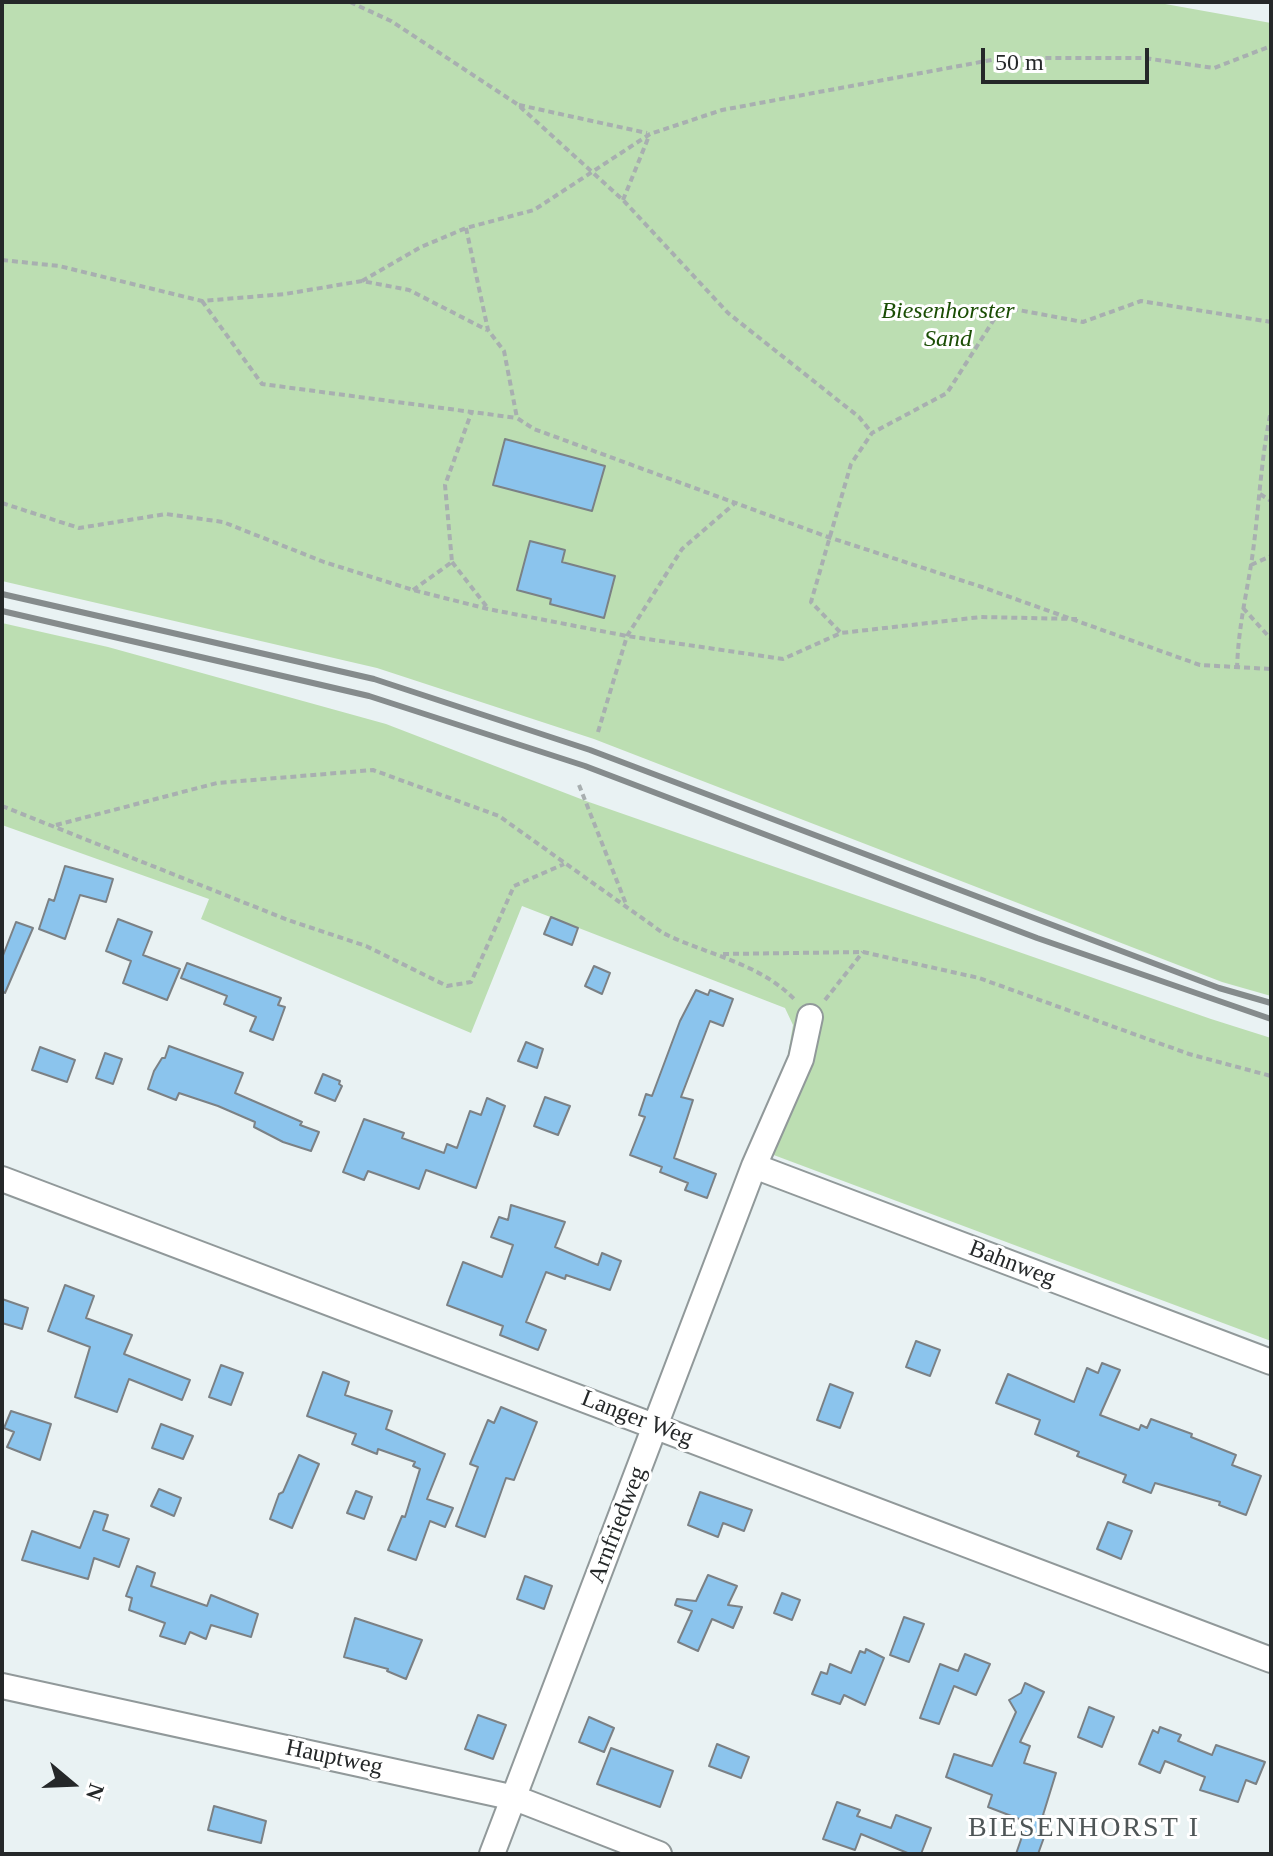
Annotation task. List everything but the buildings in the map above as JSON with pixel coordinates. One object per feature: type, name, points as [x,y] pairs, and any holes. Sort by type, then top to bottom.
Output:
[{"type":"street","name":"Arnfriedweg","points":[[492,1854],[754,1166],[801,1059],[810,1017]]},
{"type":"street","name":"Bahnweg","points":[[754,1166],[1271,1362]]},
{"type":"street","name":"Langer Weg","points":[[2,1179],[1271,1660]]},
{"type":"street","name":"Hauptweg","points":[[2,1686],[515,1798],[659,1854]]},
{"type":"path","points":[[350,2],[391,21],[517,104],[623,200],[728,313],[859,417],[872,433]]},
{"type":"path","points":[[2,260],[59,266],[202,301],[285,294],[362,281],[421,247],[466,228],[534,210],[650,134],[722,110],[1002,58],[1144,58],[1214,68],[1271,46]]},
{"type":"path","points":[[517,104],[650,134]]},
{"type":"path","points":[[623,200],[650,134]]},
{"type":"path","points":[[466,228],[488,330],[504,351],[517,418]]},
{"type":"path","points":[[362,281],[409,290],[488,330]]},
{"type":"path","points":[[202,301],[262,384],[517,418],[534,429],[734,504],[1077,619],[1200,665],[1271,669]]},
{"type":"path","points":[[841,633],[811,602],[851,464],[872,433],[947,393],[1002,307],[1083,322],[1141,301],[1271,322]]},
{"type":"path","points":[[472,411],[445,485],[452,562],[488,609]]},
{"type":"path","points":[[1237,669],[1238,633],[1251,566],[1264,440],[1271,411]]},
{"type":"path","points":[[1260,494],[1271,501]]},
{"type":"path","points":[[2,503],[79,528],[166,514],[223,522],[324,562],[488,609],[627,636],[783,659],[841,633],[981,617],[1077,619]]},
{"type":"path","points":[[598,732],[627,636],[682,549],[734,504]]},
{"type":"path","points":[[1251,566],[1271,556]]},
{"type":"path","points":[[413,590],[452,562]]},
{"type":"path","points":[[1243,608],[1271,639]]},
{"type":"path","points":[[56,825],[217,783],[373,770],[499,816],[663,933],[686,945],[721,954],[781,985],[810,1017],[863,952]]},
{"type":"path","points":[[579,785],[627,906]]},
{"type":"path","points":[[2,806],[288,920],[366,946],[447,986],[471,982],[514,886],[564,864]]},
{"type":"path","points":[[721,954],[863,952],[979,978],[1189,1054],[1271,1076]]},
{"type":"green space","name":"Biesenhorster Sand","points":[[2,2],[1154,2],[1271,23],[1271,996],[1222,982],[594,739],[377,668],[2,581]]},
{"type":"green space","points":[[2,623],[108,647],[386,724],[586,801],[1271,1038],[1271,1341],[771,1154],[793,1025],[785,1008],[522,906],[471,1033],[201,919],[209,899],[2,825]]},
{"type":"railway","points":[[2,594],[374,679],[590,750],[1219,988],[1271,1003]]},
{"type":"railway","points":[[2,611],[369,696],[585,766],[1037,938],[1271,1019]]},
{"type":"district","name":"BIESENHORST I","points":[[1084,1829]]}]
